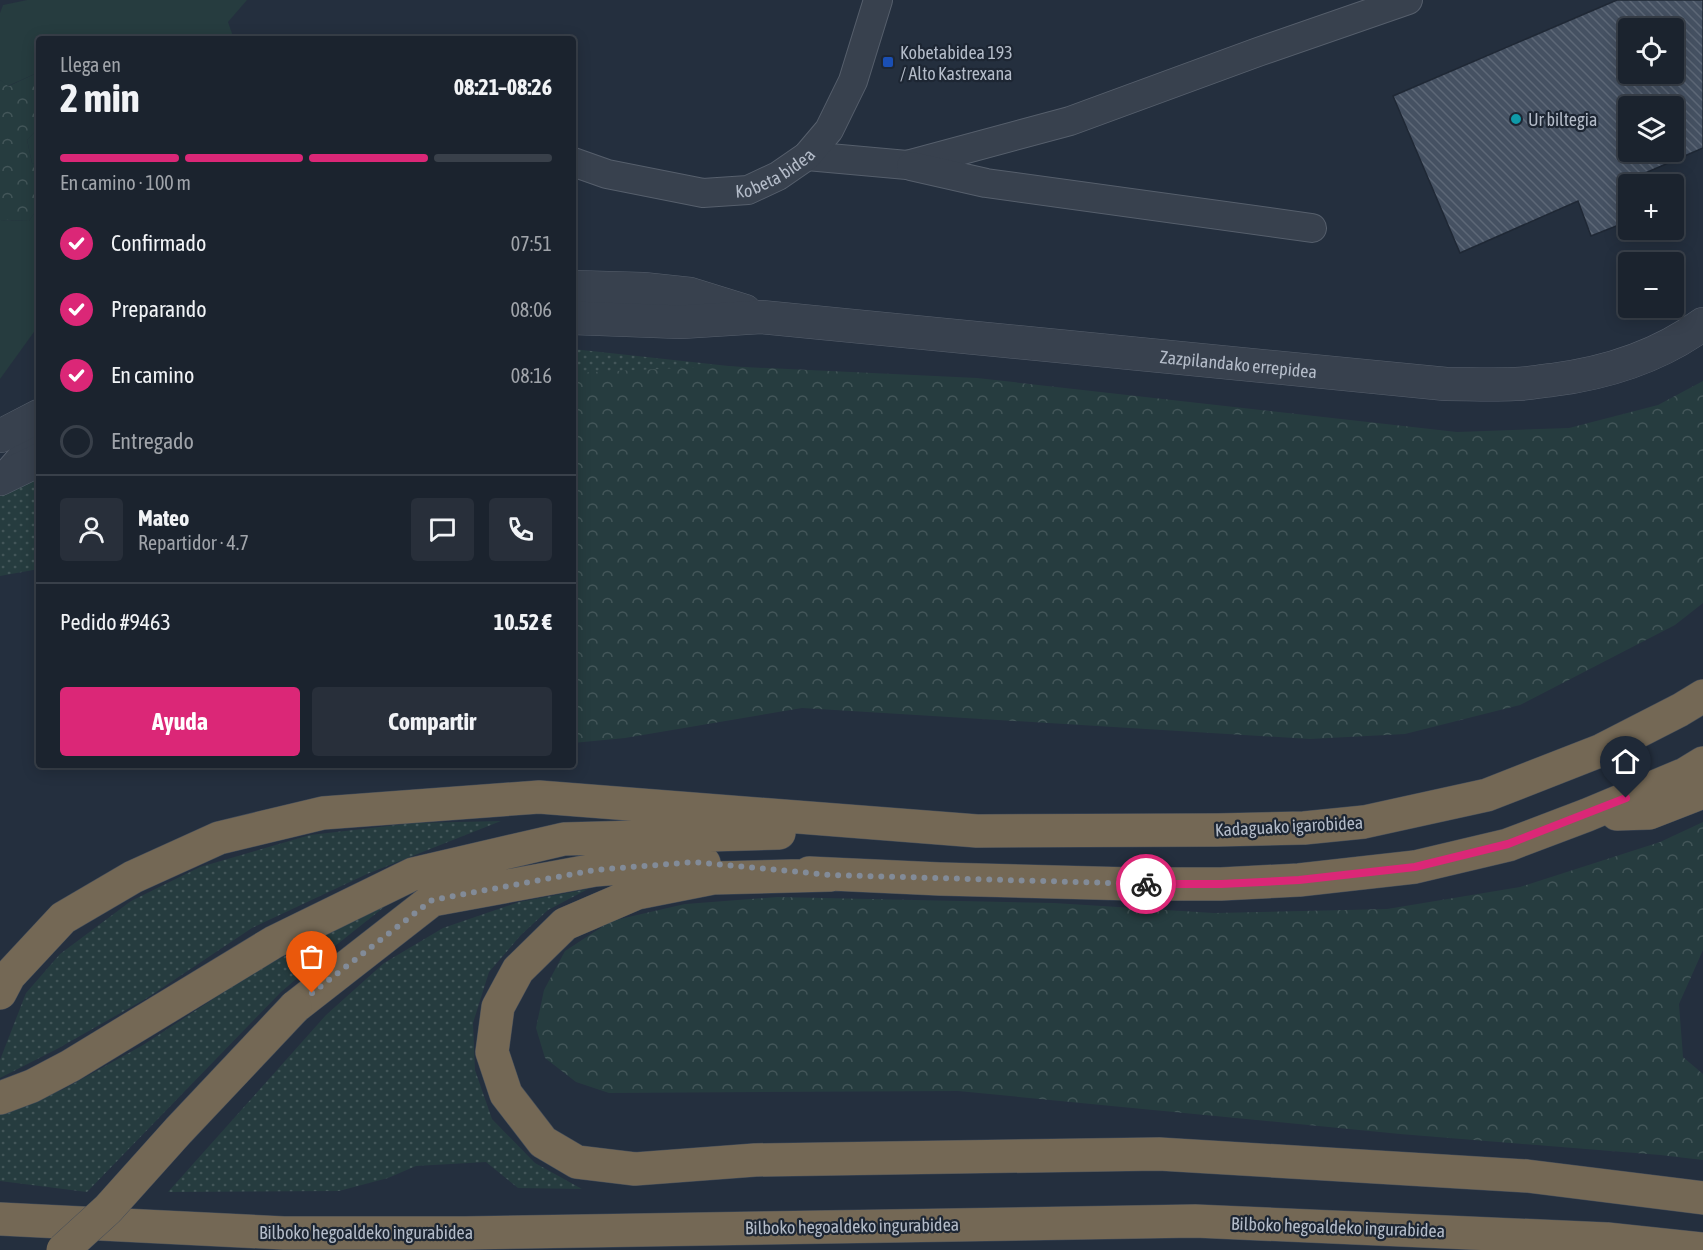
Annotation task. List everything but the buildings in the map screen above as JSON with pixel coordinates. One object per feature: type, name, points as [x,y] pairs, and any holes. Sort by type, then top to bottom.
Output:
[{"type":"highway","name":"Kadaguako igarobidea","points":[[957,828],[999,831],[1217,830],[1304,828],[1364,822],[1487,795],[1602,750],[1703,696]]},
{"type":"highway","points":[[1703,763],[1685,774],[1508,844],[1415,867],[1299,880],[1221,884],[831,875],[713,878],[638,892],[564,924],[518,970],[498,1007],[492,1052],[506,1094],[543,1142],[577,1162],[634,1168],[755,1160],[1159,1154],[1527,1176],[1703,1198]]},
{"type":"highway","points":[[1586,815],[1649,813],[1703,792]]},
{"type":"highway","points":[[0,993],[9,976],[63,918],[133,877],[219,838],[323,813],[539,797],[957,828]]},
{"type":"highway","points":[[0,1098],[32,1086],[70,1066],[274,942],[413,874],[564,839],[957,828]]},
{"type":"highway","points":[[63,1250],[108,1209],[295,1006],[432,900],[595,870],[694,862],[831,875]]},
{"type":"highway","name":"Bilboko hegoaldeko ingurabidea","points":[[0,1219],[284,1233],[1195,1221],[1607,1239],[1703,1250]]},
{"type":"street","name":"Kobeta bidea","points":[[576,163],[607,174],[703,194],[748,190],[778,176],[807,156],[829,130],[853,81],[878,0]]},
{"type":"street","points":[[907,165],[1070,121],[1408,0]]},
{"type":"street","points":[[807,156],[907,165],[986,183],[1312,228]]},
{"type":"street","points":[[576,287],[690,294],[761,316]]},
{"type":"street","points":[[576,318],[681,322],[761,316]]},
{"type":"street","name":"Zazpilandako errepidea","points":[[761,316],[1446,384],[1518,384],[1577,377],[1618,368],[1651,355],[1690,334],[1703,324]]},
{"type":"street","points":[[0,436],[36,401]]},
{"type":"street","points":[[0,436],[36,418]]},
{"type":"street","points":[[2,478],[36,440]]},
{"type":"street","points":[[2,478],[36,461]]},
{"type":"green space","points":[[27,0],[247,0],[228,22],[233,36],[36,36],[36,73],[8,86],[0,80],[0,13],[3,5]]},
{"type":"green space","points":[[36,73],[36,130],[27,140],[32,163],[36,165],[36,210],[29,221],[0,220],[0,80],[9,86]]},
{"type":"green space","points":[[36,130],[36,165],[32,163],[27,140]]},
{"type":"green space","points":[[36,210],[36,329],[0,379],[0,220],[29,221]]},
{"type":"green space","points":[[576,349],[738,367],[576,374]]},
{"type":"green space","points":[[724,366],[977,378],[1457,432],[1569,428],[1658,405],[1703,381],[1703,603],[1675,625],[1520,705],[1405,734],[1310,739],[802,708],[625,738],[576,743],[576,373]]},
{"type":"green space","points":[[36,475],[36,570],[0,576],[0,493]]},
{"type":"green space","points":[[501,821],[367,874],[252,928],[147,998],[0,1078],[0,1060],[26,993],[60,954],[131,901],[200,867],[310,835],[414,823]]},
{"type":"green space","points":[[1703,822],[1703,950],[1679,1004],[1683,1057],[1703,1074],[1703,1160],[1400,1134],[958,1091],[609,1093],[576,1082],[545,1058],[536,1028],[544,990],[565,951],[611,921],[685,904],[777,897],[1054,903],[1214,913],[1387,909],[1520,887],[1660,842]]},
{"type":"green space","points":[[588,889],[548,910],[521,935],[489,972],[473,1023],[475,1070],[492,1119],[535,1163],[582,1189],[518,1188],[486,1162],[416,1166],[388,1178],[339,1191],[168,1192],[326,1015],[384,963],[443,928],[519,902]]},
{"type":"green space","points":[[393,900],[281,992],[87,1192],[0,1181],[0,1111],[62,1090],[143,1045],[256,971]]},
{"type":"way so far","points":[[312,993],[432,900],[595,870],[694,862],[831,875],[1146,884]]},
{"type":"place","name":"Kobetabidea 193 / Alto Kastrexana","points":[[888,62]]},
{"type":"place","name":"Ur biltegia","points":[[1516,119]]},
{"type":"route","points":[[1146,884],[1221,884],[1299,880],[1415,867],[1508,844],[1626,798]]}]
